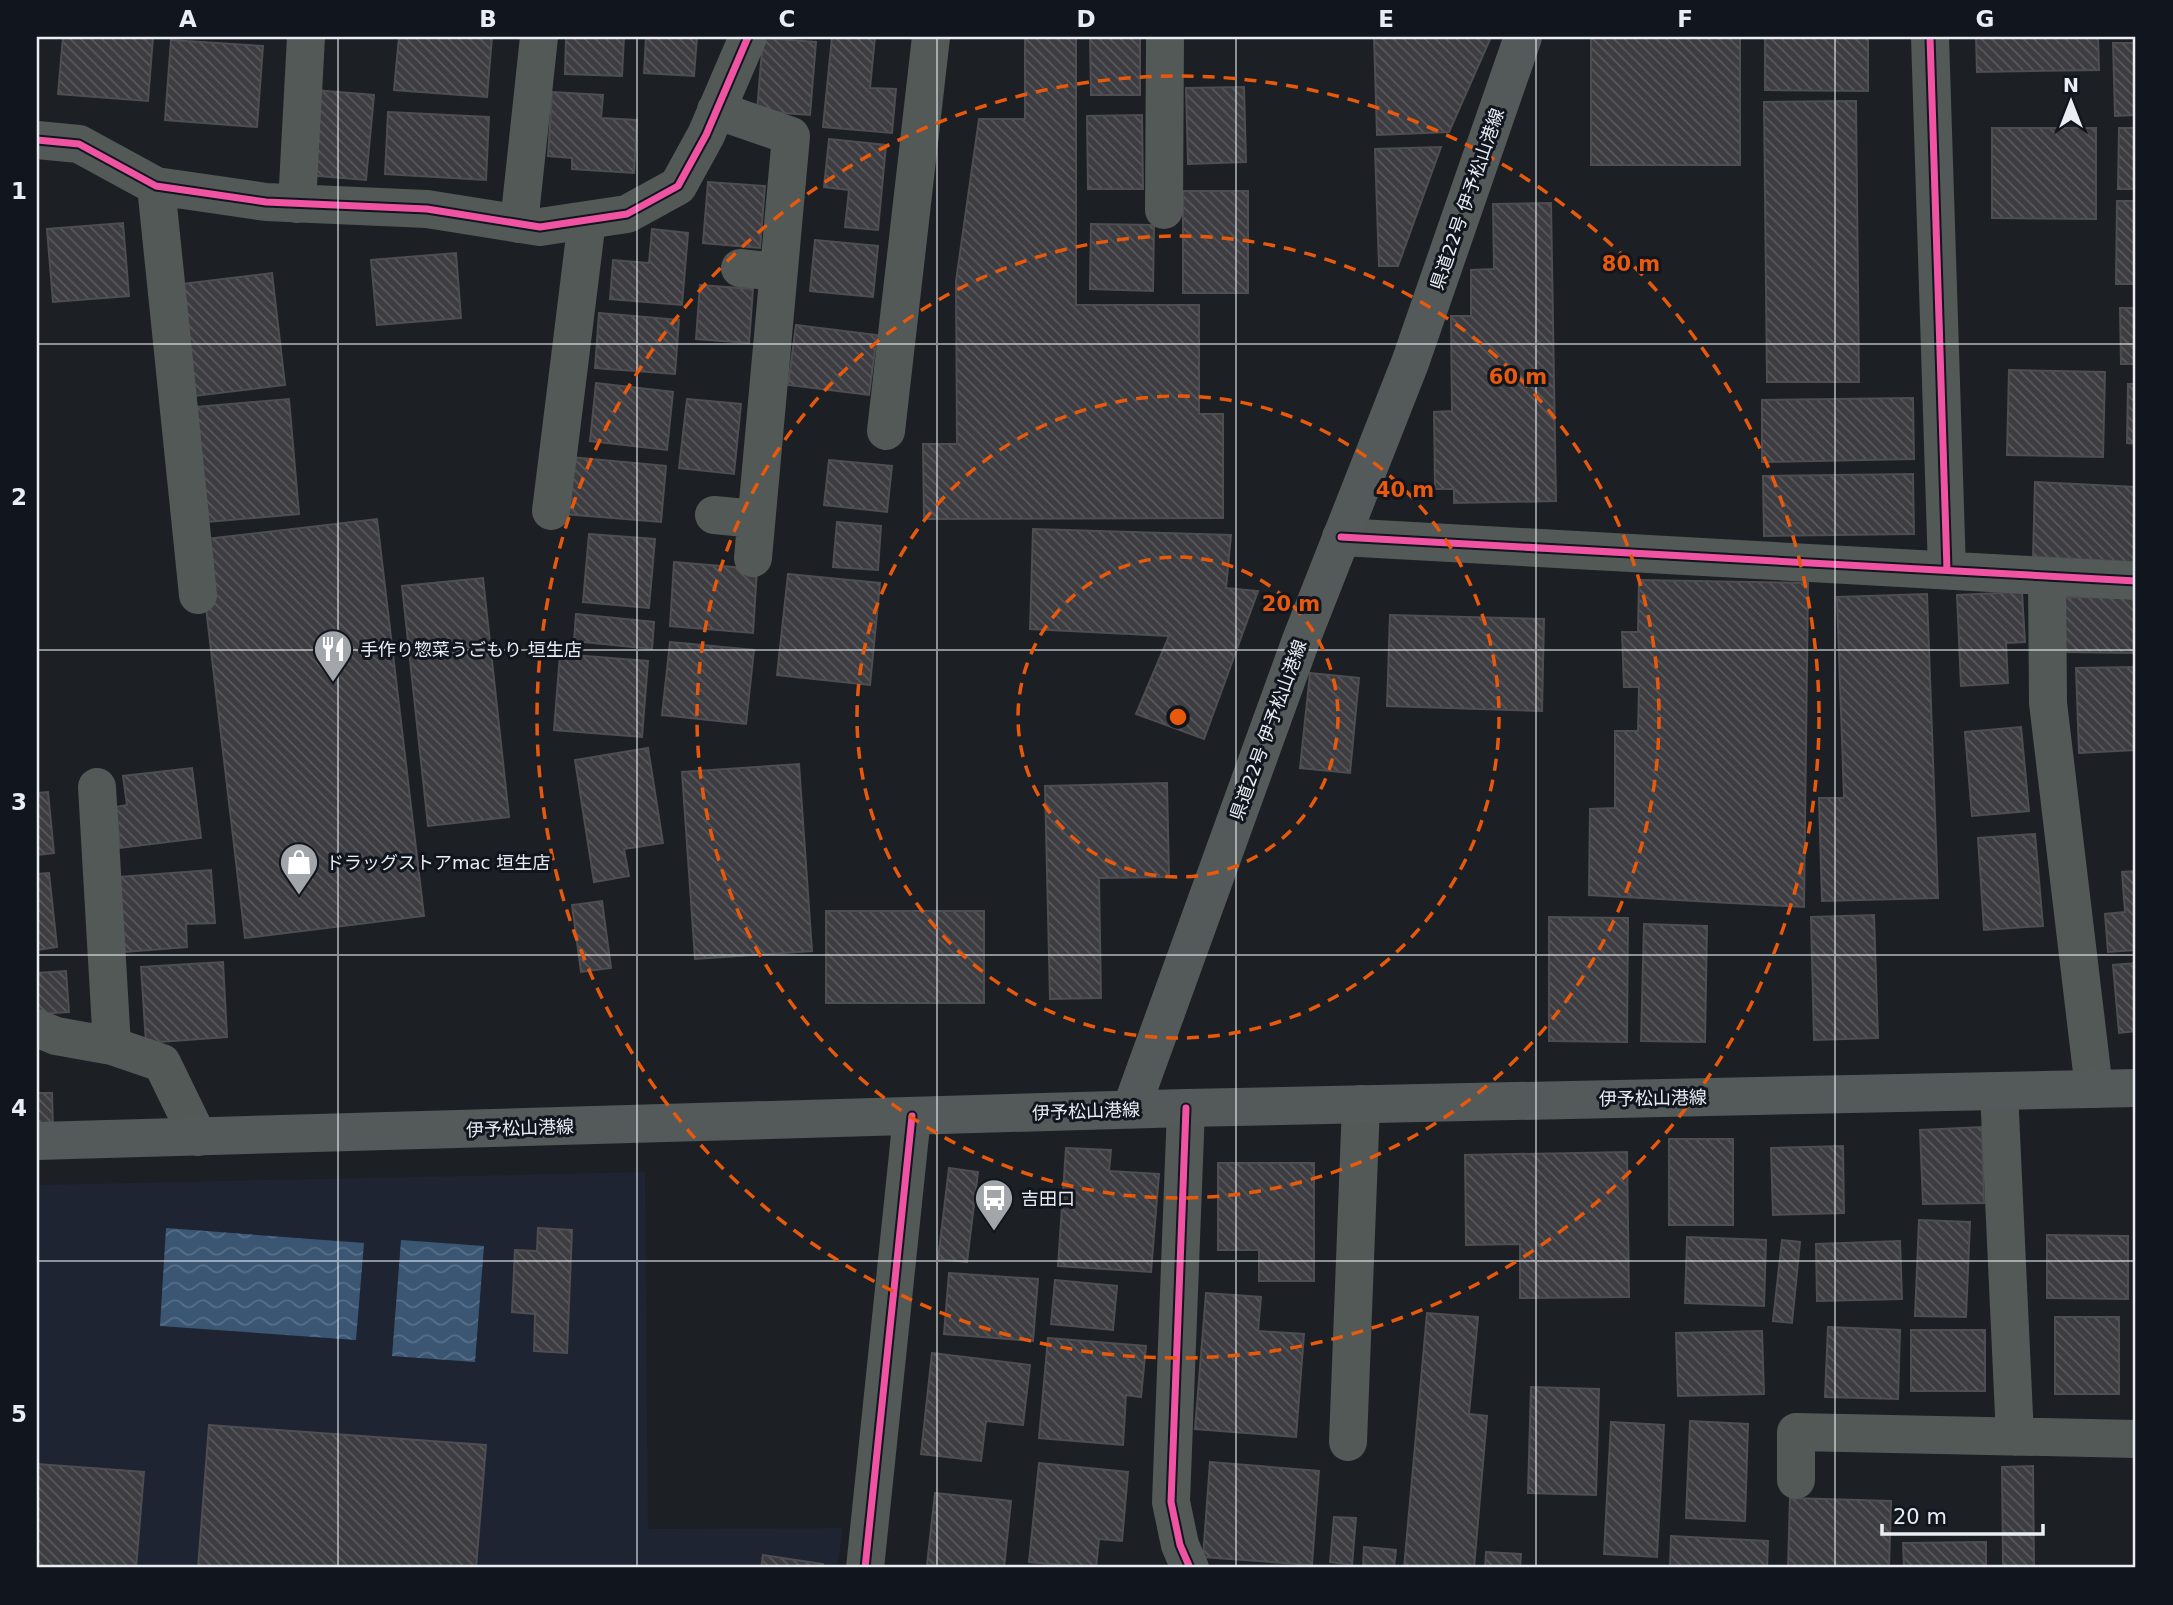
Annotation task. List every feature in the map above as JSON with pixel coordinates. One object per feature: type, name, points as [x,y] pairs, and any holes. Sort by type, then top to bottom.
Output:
[{"type":"main road","name":"県道22号 伊予松山港線","points":[[1131,1109],[1301,640],[1410,363],[1523,37]]},
{"type":"main road","name":"伊予松山港線","points":[[37,1141],[1131,1109],[2136,1088]]},
{"type":"street","points":[[297,204],[306,37]]},
{"type":"street","points":[[519,224],[539,37]]},
{"type":"street","points":[[37,140],[79,145],[156,186],[266,202],[427,208],[540,227],[627,214],[678,186],[706,135],[748,37]]},
{"type":"street","points":[[886,431],[931,37]]},
{"type":"street","points":[[1164,37],[1164,210]]},
{"type":"street","points":[[1930,37],[1947,570]]},
{"type":"street","points":[[716,110],[791,136],[753,558]]},
{"type":"street","points":[[156,186],[198,595]]},
{"type":"street","points":[[551,511],[587,220]]},
{"type":"street","points":[[740,268],[778,272]]},
{"type":"street","points":[[713,515],[756,519]]},
{"type":"street","points":[[1341,537],[2136,581]]},
{"type":"street","points":[[2047,576],[2048,703],[2094,1089]]},
{"type":"street","points":[[97,788],[111,1046]]},
{"type":"street","points":[[37,1028],[56,1036],[111,1046],[162,1063],[198,1137]]},
{"type":"street","points":[[1999,1091],[2015,1437]]},
{"type":"street","points":[[1348,1442],[1361,1104]]},
{"type":"street","points":[[1186,1108],[1171,1502],[1180,1545],[1190,1568]]},
{"type":"street","points":[[865,1568],[912,1116]]},
{"type":"street","points":[[1797,1480],[1797,1432],[2136,1438]]},
{"type":"shaded area","points":[[645,1172],[648,1529],[843,1528],[837,1568],[37,1568],[37,1185]]},
{"type":"water","points":[[166,1228],[364,1243],[356,1340],[160,1326]]},
{"type":"water","points":[[401,1240],[484,1246],[475,1362],[392,1356]]},
{"type":"building","points":[[63,37],[153,37],[148,101],[58,94]]},
{"type":"building","points":[[399,37],[492,37],[487,97],[394,90]]},
{"type":"building","points":[[566,37],[624,37],[622,76],[565,74]]},
{"type":"building","points":[[646,37],[697,37],[694,76],[644,73]]},
{"type":"building","points":[[832,37],[875,37],[870,88],[896,89],[892,133],[823,127]]},
{"type":"building","points":[[1025,37],[1076,37],[1076,305],[1199,305],[1199,414],[1223,414],[1223,518],[924,519],[923,444],[957,444],[956,281],[979,119],[1025,119]]},
{"type":"building","points":[[1090,37],[1140,37],[1140,95],[1091,95]]},
{"type":"building","points":[[1374,37],[1491,37],[1449,132],[1377,135]]},
{"type":"building","points":[[1591,37],[1740,37],[1740,165],[1591,165]]},
{"type":"building","points":[[1765,37],[1868,37],[1868,91],[1765,90]]},
{"type":"building","points":[[1976,37],[2098,37],[2099,70],[1977,72]]},
{"type":"building","points":[[763,38],[816,42],[810,115],[757,111]]},
{"type":"building","points":[[171,40],[263,46],[257,127],[165,120]]},
{"type":"building","points":[[2113,43],[2136,43],[2136,115],[2115,116]]},
{"type":"building","points":[[1244,87],[1246,162],[1188,164],[1186,88]]},
{"type":"building","points":[[314,90],[374,95],[366,180],[307,175]]},
{"type":"building","points":[[552,92],[603,95],[601,118],[637,120],[634,173],[572,169],[572,158],[548,156]]},
{"type":"building","points":[[1856,101],[1859,382],[1767,382],[1764,102]]},
{"type":"building","points":[[388,112],[489,117],[486,180],[385,174]]},
{"type":"building","points":[[1142,115],[1143,189],[1088,189],[1087,116]]},
{"type":"building","points":[[1992,128],[2096,128],[2096,219],[1992,218]]},
{"type":"building","points":[[2119,128],[2136,128],[2136,189],[2118,189]]},
{"type":"building","points":[[829,139],[886,145],[878,230],[845,227],[849,190],[824,187]]},
{"type":"building","points":[[1441,147],[1398,266],[1379,266],[1375,149]]},
{"type":"building","points":[[708,182],[765,186],[760,248],[703,243]]},
{"type":"building","points":[[1183,191],[1248,191],[1248,293],[1183,293]]},
{"type":"building","points":[[2117,201],[2136,201],[2136,284],[2116,284]]},
{"type":"building","points":[[1551,203],[1556,501],[1454,503],[1454,489],[1435,489],[1434,412],[1452,411],[1451,316],[1471,316],[1471,270],[1494,269],[1493,204]]},
{"type":"building","points":[[123,223],[129,296],[53,302],[47,229]]},
{"type":"building","points":[[1091,224],[1154,225],[1153,291],[1090,289]]},
{"type":"building","points":[[652,229],[688,233],[682,305],[610,299],[613,260],[649,263]]},
{"type":"building","points":[[815,240],[878,246],[873,297],[810,291]]},
{"type":"building","points":[[456,253],[461,318],[377,325],[371,260]]},
{"type":"building","points":[[272,273],[285,385],[195,396],[181,284]]},
{"type":"building","points":[[700,285],[753,289],[749,343],[696,339]]},
{"type":"building","points":[[2120,308],[2136,308],[2136,364],[2121,364]]},
{"type":"building","points":[[599,313],[679,320],[675,374],[595,368]]},
{"type":"building","points":[[796,325],[877,335],[869,395],[788,385]]},
{"type":"building","points":[[2009,370],[2105,372],[2103,457],[2007,455]]},
{"type":"building","points":[[596,383],[673,392],[667,450],[590,441]]},
{"type":"building","points":[[2128,384],[2136,384],[2136,444],[2127,443]]},
{"type":"building","points":[[1913,398],[1914,459],[1762,462],[1762,400]]},
{"type":"building","points":[[289,399],[299,514],[207,522],[196,407]]},
{"type":"building","points":[[687,399],[741,404],[734,474],[679,468]]},
{"type":"building","points":[[570,457],[666,466],[661,522],[564,514]]},
{"type":"building","points":[[829,460],[892,466],[887,512],[824,505]]},
{"type":"building","points":[[1913,474],[1914,534],[1764,536],[1763,476]]},
{"type":"building","points":[[2035,482],[2136,487],[2136,562],[2033,557]]},
{"type":"building","points":[[377,519],[424,916],[245,938],[198,540]]},
{"type":"building","points":[[837,522],[881,526],[878,570],[833,567]]},
{"type":"building","points":[[1033,529],[1231,535],[1226,588],[1258,591],[1204,739],[1136,714],[1169,636],[1030,629]]},
{"type":"building","points":[[589,534],[655,539],[649,608],[583,602]]},
{"type":"building","points":[[674,562],[757,569],[753,633],[670,626]]},
{"type":"building","points":[[788,574],[880,583],[870,685],[777,675]]},
{"type":"building","points":[[483,578],[509,817],[428,826],[402,586]]},
{"type":"building","points":[[1639,580],[1808,583],[1804,907],[1589,895],[1590,809],[1615,808],[1615,731],[1638,731],[1639,687],[1624,687],[1622,632],[1638,632]]},
{"type":"building","points":[[2022,592],[2025,642],[2006,643],[2008,683],[1961,686],[1957,595]]},
{"type":"building","points":[[1927,594],[1938,898],[1822,901],[1819,798],[1844,798],[1837,597]]},
{"type":"building","points":[[2063,597],[2136,598],[2136,653],[2063,652]]},
{"type":"building","points":[[576,614],[654,622],[652,649],[574,641]]},
{"type":"building","points":[[1390,615],[1544,619],[1542,711],[1387,706]]},
{"type":"building","points":[[670,642],[754,650],[746,724],[662,715]]},
{"type":"building","points":[[560,654],[648,661],[642,737],[554,730]]},
{"type":"building","points":[[2136,667],[2136,750],[2079,753],[2076,668]]},
{"type":"building","points":[[1310,673],[1359,678],[1350,773],[1300,768]]},
{"type":"building","points":[[2021,727],[2029,811],[1972,816],[1965,732]]},
{"type":"building","points":[[648,748],[663,843],[624,849],[629,876],[594,882],[575,760]]},
{"type":"building","points":[[799,764],[812,951],[695,959],[682,772]]},
{"type":"building","points":[[192,768],[201,838],[120,848],[116,807],[127,805],[123,776]]},
{"type":"building","points":[[1167,783],[1169,877],[1099,878],[1101,998],[1050,999],[1045,786]]},
{"type":"building","points":[[48,792],[54,853],[37,855],[37,793]]},
{"type":"building","points":[[2035,834],[2043,926],[1984,930],[1978,838]]},
{"type":"building","points":[[211,870],[215,923],[186,924],[187,947],[125,952],[119,877]]},
{"type":"building","points":[[2136,871],[2136,950],[2108,952],[2105,914],[2125,912],[2122,872]]},
{"type":"building","points":[[49,873],[57,947],[37,950],[37,874]]},
{"type":"building","points":[[602,901],[611,968],[581,972],[572,905]]},
{"type":"building","points":[[826,911],[984,911],[984,1003],[826,1003]]},
{"type":"building","points":[[1874,915],[1878,1038],[1814,1040],[1811,917]]},
{"type":"building","points":[[1549,917],[1628,918],[1627,1042],[1549,1041]]},
{"type":"building","points":[[1644,924],[1707,926],[1705,1042],[1641,1041]]},
{"type":"building","points":[[223,962],[227,1037],[146,1043],[141,967]]},
{"type":"building","points":[[2136,963],[2136,1031],[2119,1033],[2113,965]]},
{"type":"building","points":[[66,971],[69,1012],[37,1014],[37,973]]},
{"type":"building","points":[[37,1093],[52,1093],[53,1129],[37,1129]]},
{"type":"building","points":[[1982,1127],[1984,1203],[1923,1204],[1920,1130]]},
{"type":"building","points":[[1669,1139],[1733,1139],[1733,1225],[1669,1225]]},
{"type":"building","points":[[1843,1146],[1844,1213],[1773,1215],[1771,1148]]},
{"type":"building","points":[[1066,1148],[1111,1150],[1109,1171],[1159,1174],[1151,1272],[1058,1266]]},
{"type":"building","points":[[1627,1152],[1629,1297],[1520,1298],[1520,1244],[1466,1245],[1465,1155]]},
{"type":"building","points":[[1218,1163],[1314,1163],[1314,1281],[1259,1281],[1259,1250],[1218,1250]]},
{"type":"building","points":[[949,1168],[978,1172],[967,1262],[938,1259]]},
{"type":"building","points":[[1919,1220],[1970,1222],[1966,1317],[1915,1316]]},
{"type":"building","points":[[538,1228],[572,1230],[567,1353],[534,1351],[535,1314],[512,1312],[515,1250],[537,1251]]},
{"type":"building","points":[[2047,1235],[2128,1236],[2128,1299],[2047,1298]]},
{"type":"building","points":[[1687,1237],[1766,1240],[1764,1306],[1685,1303]]},
{"type":"building","points":[[1782,1240],[1800,1242],[1792,1323],[1773,1321]]},
{"type":"building","points":[[1900,1241],[1902,1299],[1817,1301],[1816,1244]]},
{"type":"building","points":[[949,1273],[1038,1279],[1033,1341],[944,1334]]},
{"type":"building","points":[[1055,1280],[1117,1286],[1113,1330],[1051,1324]]},
{"type":"building","points":[[1206,1293],[1261,1297],[1258,1331],[1304,1334],[1296,1437],[1195,1429]]},
{"type":"building","points":[[1427,1313],[1478,1317],[1469,1414],[1487,1416],[1474,1568],[1404,1568]]},
{"type":"building","points":[[2055,1317],[2119,1317],[2119,1394],[2055,1394]]},
{"type":"building","points":[[1828,1327],[1900,1330],[1898,1399],[1825,1397]]},
{"type":"building","points":[[1911,1330],[1985,1330],[1985,1391],[1911,1391]]},
{"type":"building","points":[[1762,1331],[1764,1394],[1678,1396],[1676,1333]]},
{"type":"building","points":[[1048,1338],[1146,1346],[1141,1397],[1126,1395],[1123,1445],[1039,1438]]},
{"type":"building","points":[[932,1353],[1030,1365],[1023,1425],[986,1421],[981,1461],[921,1454]]},
{"type":"building","points":[[1531,1387],[1599,1389],[1596,1495],[1528,1493]]},
{"type":"building","points":[[1690,1421],[1748,1424],[1745,1521],[1686,1518]]},
{"type":"building","points":[[1611,1422],[1664,1425],[1657,1557],[1604,1554]]},
{"type":"building","points":[[209,1425],[486,1445],[476,1568],[198,1568]]},
{"type":"building","points":[[1210,1462],[1319,1471],[1312,1565],[1203,1557]]},
{"type":"building","points":[[1039,1463],[1128,1472],[1122,1541],[1099,1539],[1096,1568],[1029,1562]]},
{"type":"building","points":[[37,1464],[144,1472],[136,1568],[37,1568]]},
{"type":"building","points":[[2033,1466],[2034,1568],[2003,1568],[2002,1467]]},
{"type":"building","points":[[935,1493],[1011,1501],[1004,1568],[927,1565]]},
{"type":"building","points":[[1790,1498],[1891,1501],[1889,1568],[1788,1568]]},
{"type":"building","points":[[1334,1517],[1356,1518],[1352,1565],[1330,1562]]},
{"type":"building","points":[[1671,1536],[1768,1541],[1767,1568],[1670,1568]]},
{"type":"building","points":[[1986,1542],[1986,1568],[1904,1568],[1903,1543]]},
{"type":"building","points":[[1364,1547],[1396,1550],[1394,1568],[1363,1568]]},
{"type":"building","points":[[1486,1552],[1521,1554],[1520,1568],[1485,1568]]},
{"type":"building","points":[[763,1555],[823,1564],[823,1568],[761,1568]]},
{"type":"cycle path","points":[[37,140],[79,144],[156,186],[266,202],[427,209],[540,227],[627,214],[678,186],[706,135],[748,37]]},
{"type":"cycle path","points":[[1930,37],[1947,570]]},
{"type":"cycle path","points":[[1341,537],[2136,581]]},
{"type":"cycle path","points":[[1186,1108],[1171,1502],[1180,1545],[1190,1568]]},
{"type":"cycle path","points":[[865,1568],[912,1116]]},
{"type":"place","name":"手作り惣菜うごもり 垣生店","points":[[333,683]]},
{"type":"place","name":"ドラッグストアmac 垣生店","points":[[299,896]]},
{"type":"place","name":"吉田口","points":[[994,1232]]}]
